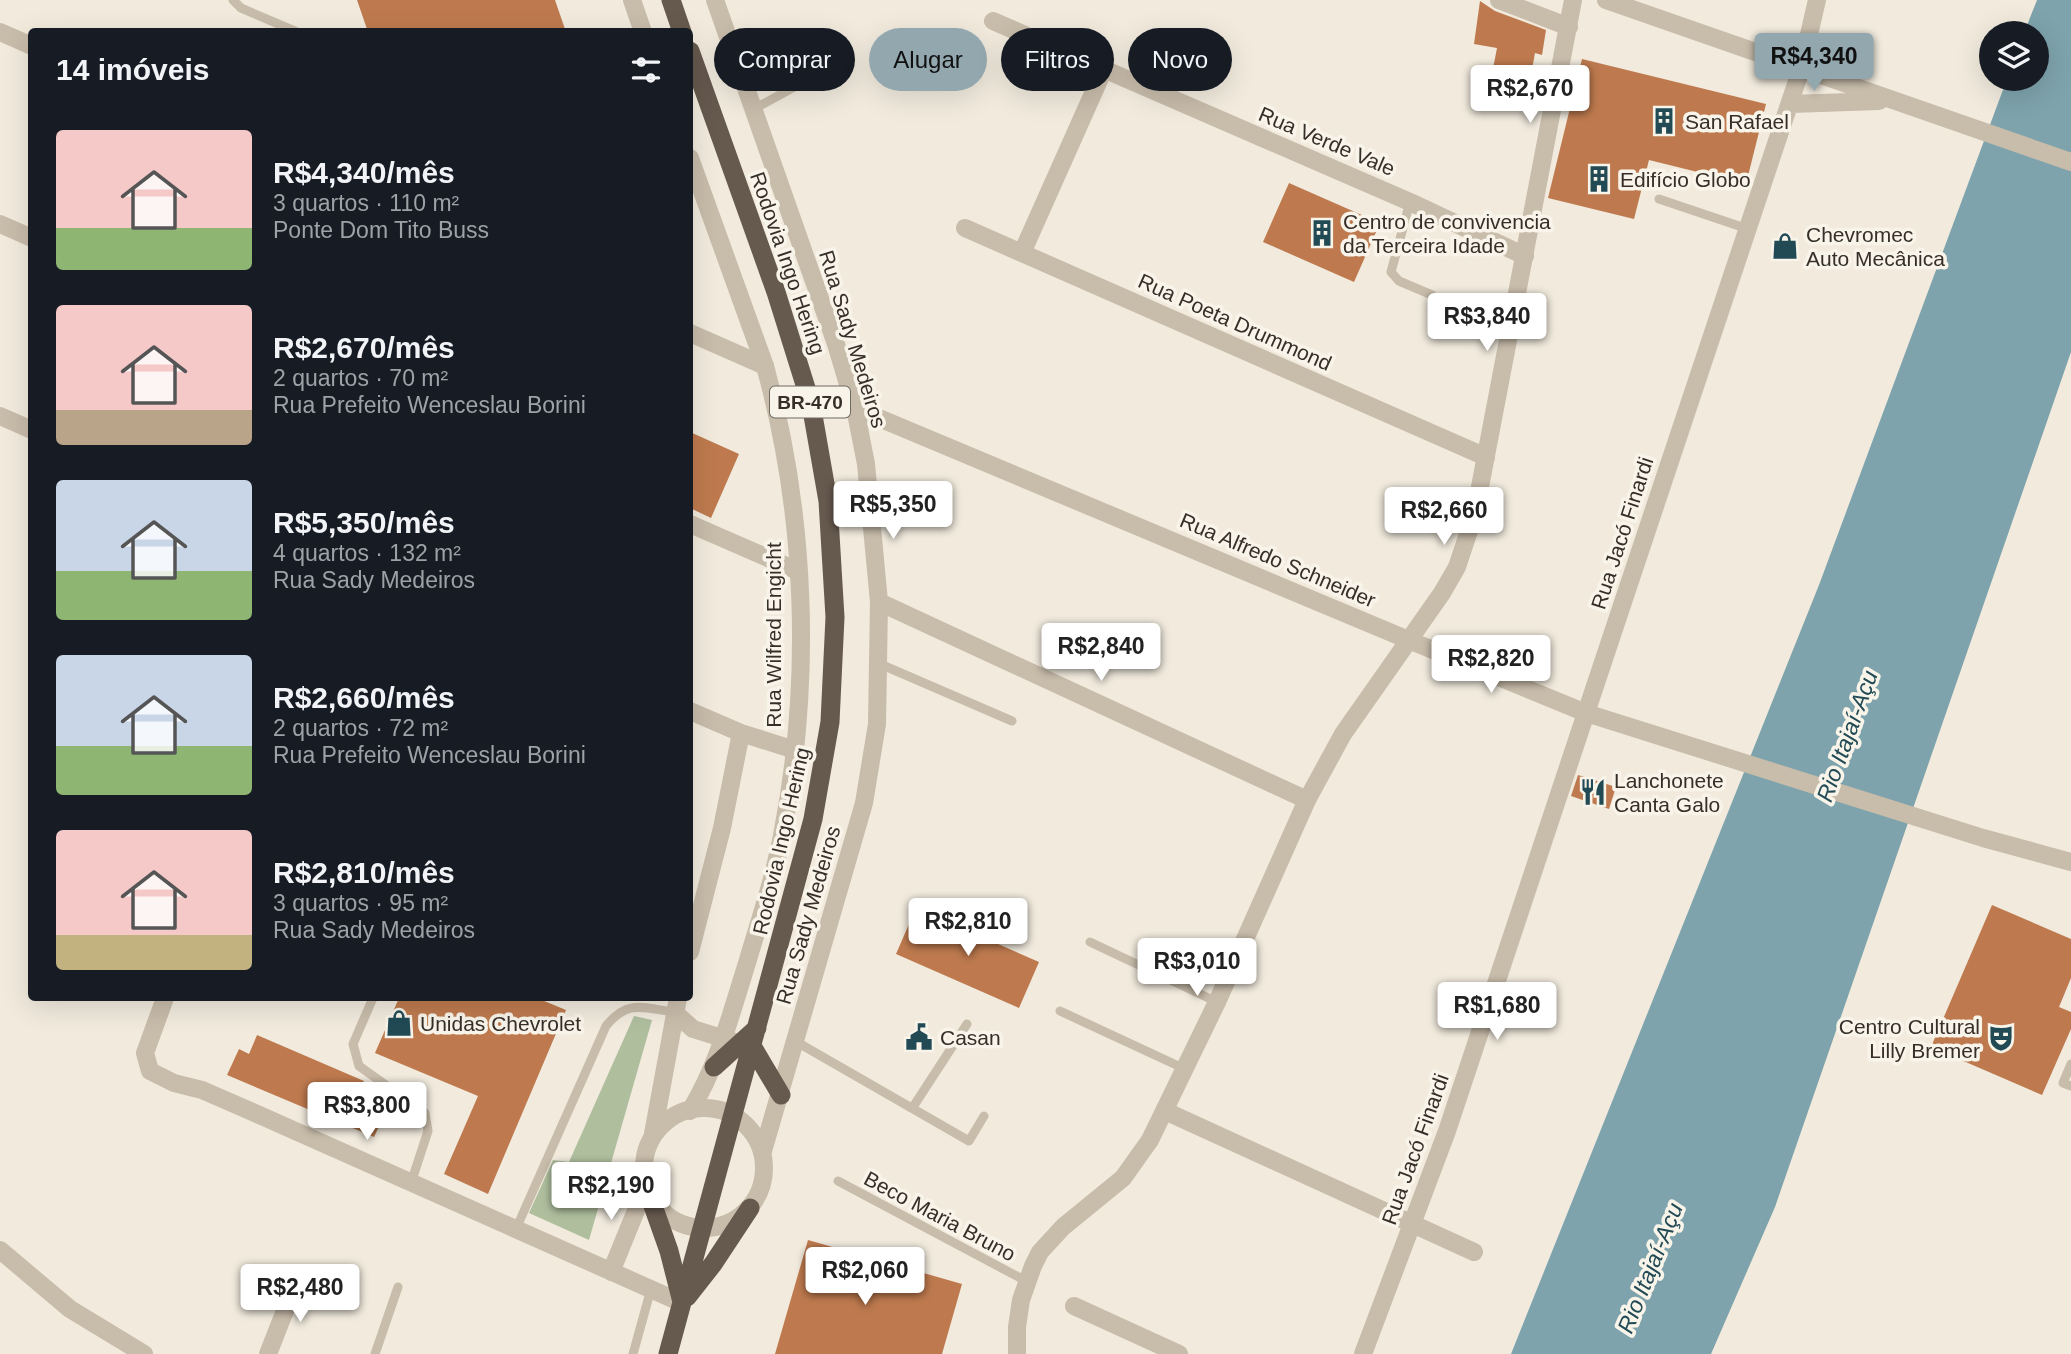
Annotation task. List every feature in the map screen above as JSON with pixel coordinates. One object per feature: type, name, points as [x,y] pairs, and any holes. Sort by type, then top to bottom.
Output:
[{"type":"highway","points":[[671,0],[681,28]]},
{"type":"highway","name":"Rodovia Ingo Hering","points":[[668,1354],[734,1114],[744,1039],[802,865],[823,770],[834,670],[833,559],[821,450],[807,391],[776,292],[693,59]]},
{"type":"highway","points":[[714,1067],[744,1039],[781,1095]]},
{"type":"highway","points":[[646,1186],[669,1251],[682,1303]]},
{"type":"highway","points":[[682,1303],[713,1264],[750,1208]]},
{"type":"street","points":[[632,0],[642,28]]},
{"type":"street","name":"Rua Sady Medeiros","points":[[715,0],[836,344],[855,408],[866,464],[879,602],[877,724],[864,803],[763,1151],[764,1181],[750,1208]]},
{"type":"street","points":[[1499,0],[1569,27]]},
{"type":"street","points":[[1017,1354],[1017,1327],[1026,1281],[1040,1252],[1049,1241],[1123,1178],[1138,1159],[1165,1111],[1217,1002],[1307,800],[1359,709],[1411,640],[1457,567],[1475,513],[1573,0]]},
{"type":"street","points":[[1606,0],[2071,162]]},
{"type":"street","name":"Rua Jacó Finardi","points":[[1363,1354],[1413,1224],[1586,713],[1790,104],[1817,0]]},
{"type":"street","name":"Rua Verde Vale","points":[[993,21],[1009,28]]},
{"type":"street","points":[[0,32],[28,44]]},
{"type":"street","name":"Rua Verde Vale","points":[[1114,73],[1410,202],[1525,256]]},
{"type":"street","points":[[1022,253],[1094,91]]},
{"type":"street","points":[[1790,104],[1893,100]]},
{"type":"street","name":"Rua Wilfred Engicht","points":[[693,166],[765,366],[792,491],[798,571],[799,641],[795,750],[783,832],[771,882],[744,1039]]},
{"type":"street","points":[[0,225],[28,236]]},
{"type":"street","name":"Rua Poeta Drummond","points":[[965,228],[1486,457]]},
{"type":"street","points":[[693,334],[765,366]]},
{"type":"street","name":"Rua Alfredo Schneider","points":[[855,408],[1586,713],[1983,838],[2071,862]]},
{"type":"street","points":[[0,416],[28,428]]},
{"type":"street","points":[[693,525],[798,571]]},
{"type":"street","points":[[879,602],[1307,800]]},
{"type":"street","points":[[693,712],[741,733],[795,750]]},
{"type":"street","points":[[693,940],[722,828],[741,733]]},
{"type":"street","points":[[164,1001],[145,1053],[150,1071],[248,1110],[682,1303]]},
{"type":"street","points":[[676,1005],[693,1029],[744,1039]]},
{"type":"street","points":[[676,1005],[653,1134],[643,1159],[646,1186],[658,1208],[678,1223],[703,1228],[729,1223],[750,1208]]},
{"type":"street","points":[[690,1111],[714,1067]]},
{"type":"street","points":[[653,1134],[667,1122],[690,1111],[715,1109],[734,1114],[752,1129],[763,1151]]},
{"type":"street","points":[[1165,1111],[1474,1252]]},
{"type":"street","points":[[611,1272],[646,1186]]},
{"type":"street","points":[[0,1250],[70,1309],[144,1354]]},
{"type":"street","points":[[268,1354],[297,1280]]},
{"type":"street","points":[[1074,1306],[1180,1354]]},
{"type":"lane","points":[[233,0],[241,8],[288,28]]},
{"type":"lane","points":[[752,110],[787,91]]},
{"type":"lane","points":[[1659,199],[1748,229]]},
{"type":"lane","points":[[1410,202],[1391,272],[1399,281],[1432,295]]},
{"type":"lane","points":[[880,664],[1012,721]]},
{"type":"lane","points":[[1090,942],[1217,1002]]},
{"type":"lane","points":[[372,1001],[353,1044],[359,1066],[425,1113],[428,1131],[411,1182]]},
{"type":"lane","points":[[516,1229],[606,1026],[618,1011],[630,1006],[676,1005]]},
{"type":"lane","points":[[1060,1012],[1185,1069]]},
{"type":"lane","points":[[913,1107],[967,1024]]},
{"type":"lane","points":[[795,1041],[969,1141],[984,1116]]},
{"type":"lane","points":[[2071,1064],[2063,1083],[2071,1086]]},
{"type":"lane","name":"Beco Maria Bruno","points":[[838,1181],[1026,1281]]},
{"type":"lane","points":[[375,1354],[398,1287]]},
{"type":"lane","points":[[633,1354],[651,1289]]},
{"type":"green space","points":[[634,1016],[652,1020],[589,1240],[529,1213],[553,1160],[569,1162]]},
{"type":"water","name":"Rio Itajaí-Açu","points":[[2037,0],[2071,0],[2071,352],[1775,1207],[1711,1354],[1511,1354],[1819,585],[2003,91],[2049,91],[2049,21],[2029,21]]},
{"type":"building","points":[[357,0],[555,0],[565,28],[367,28]]},
{"type":"building","points":[[1480,1],[1495,11],[1546,30],[1542,55],[1535,53],[1526,103],[1490,84],[1497,48],[1474,44]]},
{"type":"building","name":"San Rafael","points":[[1582,59],[1766,104],[1746,184],[1649,160],[1634,219],[1548,198]]},
{"type":"building","name":"Centro de convivencia da Terceira Idade","points":[[1289,183],[1380,223],[1354,282],[1263,242]]},
{"type":"building","points":[[693,433],[739,454],[711,518],[693,509]]},
{"type":"building","name":"Lanchonete Canta Galo","points":[[1578,775],[1616,787],[1609,809],[1571,796]]},
{"type":"building","name":"Centro Cultural Lilly Bremer","points":[[1992,905],[2071,939],[2071,978],[2059,1007],[2071,1012],[2071,1029],[2042,1095],[1931,1047]]},
{"type":"building","points":[[916,908],[1039,962],[1019,1008],[896,954]]},
{"type":"building","points":[[398,1001],[544,1001],[566,1010],[488,1194],[444,1174],[478,1096],[375,1053]]},
{"type":"building","points":[[257,1035],[364,1081],[357,1096],[387,1109],[374,1137],[227,1075],[239,1049],[249,1054]]},
{"type":"building","points":[[808,1240],[962,1284],[942,1354],[775,1354]]},
{"type":"place","name":"San Rafael","points":[[1664,121]]},
{"type":"place","name":"Edifício Globo","points":[[1599,179]]},
{"type":"place","name":"Centro de convivencia da Terceira Idade","points":[[1322,233]]},
{"type":"place","name":"Chevromec Auto Mecânica","points":[[1785,246]]},
{"type":"place","name":"Lanchonete Canta Galo","points":[[1593,792]]},
{"type":"place","name":"Unidas Chevrolet","points":[[399,1023]]},
{"type":"place","name":"Casan","points":[[919,1037]]},
{"type":"place","name":"Centro Cultural Lilly Bremer","points":[[2001,1038]]}]
